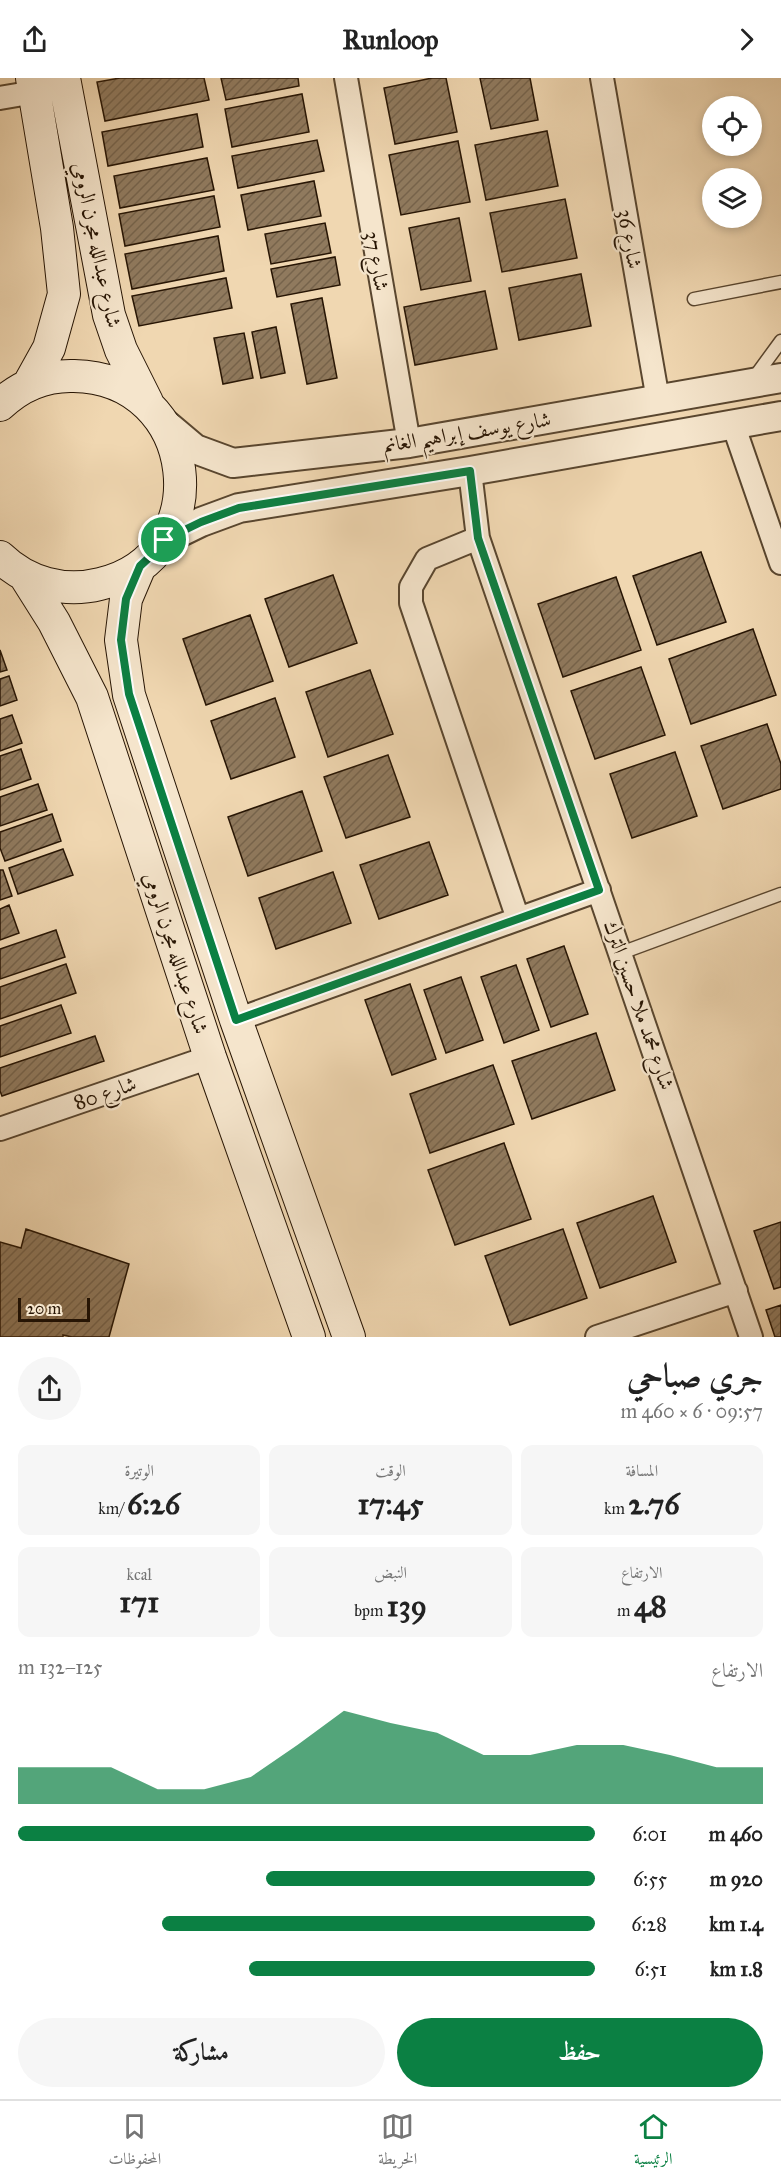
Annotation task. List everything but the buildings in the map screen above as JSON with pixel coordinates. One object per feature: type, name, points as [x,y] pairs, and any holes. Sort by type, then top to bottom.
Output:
[{"type":"main road","name":"شارع عبدالله مجرن الرومي","points":[[64,78],[109,315],[121,350],[176,450],[181,481],[177,512],[164,540],[140,566],[126,599],[121,640],[129,694],[236,1020],[349,1337]]},
{"type":"main road","name":"شارع عبدالله مجرن الرومي","points":[[29,384],[49,348],[64,294],[57,228],[33,85]]},
{"type":"main road","points":[[0,405],[29,384],[60,376],[92,376],[123,387],[156,413]]},
{"type":"main road","points":[[9,568],[54,586],[84,588],[114,581],[140,566]]},
{"type":"main road","name":"شارع عبدالله مجرن الرومي","points":[[9,568],[54,622],[92,697],[210,1057],[309,1337]]},
{"type":"street","name":"شارع 37","points":[[346,78],[409,443]]},
{"type":"street","name":"شارع 36","points":[[602,78],[658,400]]},
{"type":"street","points":[[0,98],[33,85]]},
{"type":"street","name":"شارع يوسف إبراهيم الغانم","points":[[156,413],[195,448],[233,463],[409,443],[781,378]]},
{"type":"street","name":"شارع يوسف إبراهيم الغانم","points":[[164,540],[201,522],[239,508],[470,471],[781,416]]},
{"type":"street","points":[[733,424],[771,504],[781,563]]},
{"type":"street","name":"شارع محمد ملا حسين الترك","points":[[470,471],[478,538],[751,1337]]},
{"type":"street","points":[[478,538],[427,559],[411,587],[411,603],[518,919]]},
{"type":"street","points":[[236,1020],[599,890]]},
{"type":"street","name":"شارع 80","points":[[0,1129],[210,1057]]},
{"type":"street","points":[[597,1337],[649,1329],[736,1291]]},
{"type":"lane","points":[[694,299],[781,282]]},
{"type":"lane","points":[[750,383],[781,340]]},
{"type":"lane","points":[[621,953],[781,894]]},
{"type":"route","points":[[470,471],[478,538],[599,890],[236,1020],[129,694],[121,640],[126,599],[140,566],[164,540],[201,522],[239,508],[470,471]]}]
